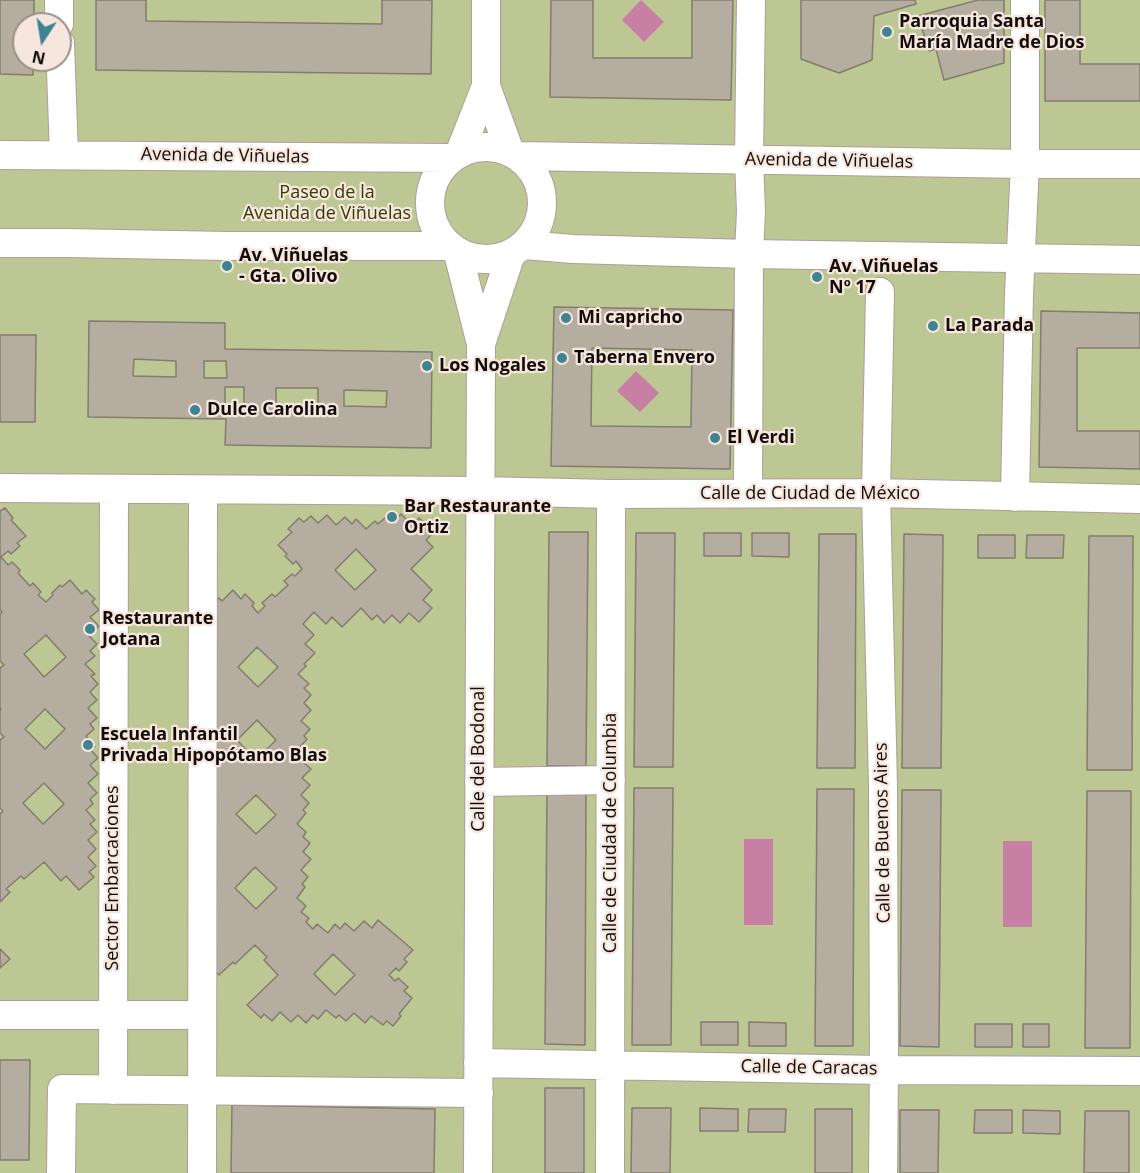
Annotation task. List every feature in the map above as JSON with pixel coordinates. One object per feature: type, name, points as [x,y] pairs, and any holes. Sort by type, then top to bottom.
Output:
[{"type":"street","points":[[486,0],[486,86],[514,154]]},
{"type":"street","points":[[748,493],[751,0]]},
{"type":"street","points":[[1015,496],[1025,164],[1025,0]]},
{"type":"street","points":[[61,72],[64,154]]},
{"type":"street","points":[[486,86],[455,155],[439,171],[431,188],[429,208],[438,235],[453,249],[476,259],[494,259],[518,250],[573,249],[1140,260]]},
{"type":"street","points":[[455,155],[476,147],[493,147],[514,154],[533,171],[540,186],[542,209],[540,220],[533,234],[518,250]]},
{"type":"street","name":"Avenida de Viñuelas","points":[[514,154],[749,160],[1140,164]]},
{"type":"street","name":"Avenida de Viñuelas","points":[[0,155],[455,155]]},
{"type":"street","points":[[0,243],[453,249]]},
{"type":"street","name":"Calle del Bodonal","points":[[453,249],[481,344],[478,1173]]},
{"type":"street","name":"Calle del Bodonal","points":[[481,344],[518,250]]},
{"type":"street","name":"Calle de Buenos Aires","points":[[880,292],[876,493],[883,786],[883,1173]]},
{"type":"street","points":[[0,488],[480,491]]},
{"type":"street","name":"Sector Embarcaciones","points":[[113,1090],[114,489]]},
{"type":"street","points":[[202,1173],[203,490]]},
{"type":"street","name":"Calle de Ciudad de México","points":[[480,491],[611,494],[876,493],[1140,499]]},
{"type":"street","name":"Calle de Ciudad de Columbia","points":[[610,1173],[611,494]]},
{"type":"street","points":[[479,782],[611,780]]},
{"type":"street","points":[[0,1015],[202,1015]]},
{"type":"street","name":"Calle de Caracas","points":[[478,1063],[884,1070],[1140,1071]]},
{"type":"street","points":[[62,1173],[62,1089],[479,1093]]},
{"type":"green space","name":"Paseo de la Avenida de Viñuelas","points":[[0,0],[1140,0],[1140,1173],[0,1173]]},
{"type":"shaded area","points":[[641,0],[664,22],[644,42],[622,20]]},
{"type":"shaded area","points":[[636,371],[659,393],[640,412],[617,391]]},
{"type":"shaded area","points":[[744,839],[773,839],[773,925],[744,925]]},
{"type":"shaded area","points":[[1003,841],[1032,841],[1032,927],[1003,927]]},
{"type":"building","points":[[0,0],[34,0],[34,12],[12,12],[12,72],[33,72],[33,75],[0,74]]},
{"type":"building","points":[[96,0],[146,0],[146,21],[382,24],[382,0],[432,0],[431,74],[96,70]]},
{"type":"building","points":[[551,0],[593,0],[593,58],[692,58],[692,0],[733,0],[731,100],[550,97]]},
{"type":"building","points":[[801,0],[915,0],[916,4],[874,16],[872,60],[839,73],[801,59]]},
{"type":"building","points":[[978,0],[1004,0],[1004,63],[944,80],[936,49],[929,51],[918,16]]},
{"type":"building","points":[[1045,0],[1080,0],[1080,64],[1140,64],[1140,101],[1045,101]]},
{"type":"building","points":[[554,307],[733,310],[730,469],[551,466]],"holes":[[[592,348],[692,350],[691,427],[591,426]]]},
{"type":"building","points":[[1041,311],[1140,313],[1140,348],[1077,348],[1077,431],[1140,431],[1140,469],[1039,467]]},
{"type":"building","points":[[89,321],[225,323],[225,349],[432,352],[431,448],[225,445],[226,419],[88,417]],"holes":[[[134,359],[176,361],[176,377],[133,376]],[[204,361],[226,361],[227,378],[204,378]],[[225,387],[244,387],[244,405],[225,405]],[[276,388],[318,388],[318,405],[276,405]],[[344,390],[387,391],[386,407],[344,406]]]},
{"type":"building","points":[[0,335],[36,335],[35,422],[0,422]]},
{"type":"building","points":[[5,508],[13,518],[11,520],[26,536],[17,543],[20,546],[11,554],[8,551],[1,557],[8,565],[12,562],[20,570],[18,573],[30,586],[33,583],[41,592],[38,595],[46,602],[60,585],[62,587],[70,580],[82,594],[86,590],[95,599],[92,602],[99,610],[90,617],[99,626],[89,636],[97,644],[90,651],[95,656],[85,664],[95,674],[91,676],[98,684],[90,692],[97,700],[88,708],[97,718],[90,724],[94,729],[86,736],[95,747],[91,750],[98,758],[90,765],[98,774],[88,783],[97,793],[90,799],[93,804],[86,810],[95,820],[90,824],[97,832],[88,840],[96,849],[88,857],[96,866],[89,872],[94,877],[79,890],[66,876],[61,881],[44,862],[24,879],[21,876],[6,889],[10,892],[0,902],[0,814],[3,811],[0,808],[0,740],[4,737],[0,733],[0,668],[4,665],[0,661],[0,614],[2,612],[0,609],[0,511]],"holes":[[[46,635],[66,657],[44,677],[24,654]],[[45,709],[65,729],[45,749],[25,729]],[[44,783],[64,804],[43,824],[23,803]]]},
{"type":"building","points":[[401,514],[412,525],[419,518],[434,532],[426,540],[433,547],[411,569],[432,590],[423,600],[432,608],[419,622],[409,613],[400,623],[392,615],[384,623],[377,615],[372,620],[361,608],[342,627],[332,617],[326,624],[314,612],[303,624],[314,635],[305,644],[315,653],[298,674],[309,684],[304,688],[311,695],[304,703],[311,710],[301,721],[310,729],[304,736],[307,739],[298,749],[308,758],[303,762],[311,769],[302,778],[310,785],[301,795],[309,803],[303,810],[306,813],[297,824],[306,832],[303,837],[310,843],[303,852],[311,859],[301,870],[308,877],[302,884],[305,887],[297,898],[306,906],[301,912],[309,918],[306,922],[313,929],[317,924],[328,933],[335,924],[340,929],[345,923],[354,931],[364,921],[372,928],[378,920],[413,950],[404,959],[407,962],[399,971],[396,968],[389,975],[395,981],[398,978],[408,987],[404,991],[412,998],[393,1026],[387,1021],[383,1025],[371,1016],[365,1023],[354,1013],[346,1021],[339,1015],[336,1018],[326,1010],[318,1019],[313,1015],[306,1023],[298,1015],[291,1022],[280,1012],[272,1021],[264,1014],[261,1018],[247,1005],[278,975],[264,960],[267,957],[255,945],[219,975],[206,961],[208,609],[219,598],[222,601],[233,590],[241,599],[245,594],[254,603],[252,606],[258,613],[265,606],[262,603],[272,594],[275,597],[288,585],[284,581],[292,574],[295,576],[302,569],[296,561],[293,564],[285,556],[287,554],[278,545],[292,532],[288,529],[299,518],[304,522],[311,516],[318,523],[327,515],[336,525],[345,517],[352,524],[356,519],[366,529],[375,521],[378,524],[386,517],[392,524]],"holes":[[[356,549],[376,570],[355,590],[335,570]],[[257,647],[278,667],[258,687],[238,667]],[[257,720],[276,740],[256,760],[237,740]],[[256,795],[276,815],[256,834],[236,814]],[[255,867],[277,888],[256,909],[235,888]],[[333,954],[355,975],[335,995],[314,974]]]},
{"type":"building","points":[[549,532],[588,532],[586,766],[547,766]]},
{"type":"building","points":[[636,533],[675,533],[673,767],[634,767]]},
{"type":"building","points":[[704,533],[741,533],[741,556],[704,556]]},
{"type":"building","points":[[752,533],[789,533],[789,557],[752,556]]},
{"type":"building","points":[[819,534],[856,534],[855,768],[817,768]]},
{"type":"building","points":[[904,534],[943,535],[941,768],[902,768]]},
{"type":"building","points":[[978,535],[1015,535],[1015,558],[978,558]]},
{"type":"building","points":[[1027,535],[1064,535],[1063,558],[1026,558]]},
{"type":"building","points":[[1089,536],[1133,536],[1132,770],[1087,770]]},
{"type":"building","points":[[547,787],[586,788],[585,1045],[545,1044]]},
{"type":"building","points":[[634,788],[673,788],[671,1045],[632,1045]]},
{"type":"building","points":[[817,789],[854,789],[853,1046],[815,1046]]},
{"type":"building","points":[[902,790],[941,790],[939,1047],[900,1046]]},
{"type":"building","points":[[1087,791],[1131,791],[1130,1048],[1085,1048]]},
{"type":"building","points":[[0,949],[10,959],[0,968]]},
{"type":"building","points":[[701,1022],[738,1022],[738,1045],[701,1045]]},
{"type":"building","points":[[749,1022],[786,1023],[786,1046],[749,1046]]},
{"type":"building","points":[[975,1024],[1012,1024],[1012,1047],[975,1047]]},
{"type":"building","points":[[1023,1024],[1049,1024],[1049,1047],[1023,1047]]},
{"type":"building","points":[[0,1060],[30,1060],[29,1160],[0,1160]]},
{"type":"building","points":[[545,1088],[584,1088],[584,1173],[545,1173]]},
{"type":"building","points":[[232,1105],[435,1109],[434,1173],[231,1173]]},
{"type":"building","points":[[632,1108],[671,1108],[670,1173],[631,1173]]},
{"type":"building","points":[[700,1108],[738,1109],[738,1131],[700,1131]]},
{"type":"building","points":[[749,1109],[786,1109],[785,1132],[748,1132]]},
{"type":"building","points":[[815,1109],[852,1109],[852,1173],[815,1173]]},
{"type":"building","points":[[900,1110],[939,1110],[938,1173],[900,1173]]},
{"type":"building","points":[[975,1110],[1012,1110],[1012,1133],[974,1133]]},
{"type":"building","points":[[1023,1110],[1060,1111],[1060,1134],[1023,1133]]},
{"type":"building","points":[[1085,1111],[1129,1111],[1129,1173],[1084,1173]]},
{"type":"place","name":"Parroquia Santa María Madre de Dios","points":[[887,32]]},
{"type":"place","name":"Av. Viñuelas - Gta. Olivo","points":[[227,266]]},
{"type":"place","name":"Av. Viñuelas Nº 17","points":[[817,277]]},
{"type":"place","name":"Mi capricho","points":[[566,318]]},
{"type":"place","name":"La Parada","points":[[933,326]]},
{"type":"place","name":"Taberna Envero","points":[[562,358]]},
{"type":"place","name":"Los Nogales","points":[[427,366]]},
{"type":"place","name":"Dulce Carolina","points":[[195,410]]},
{"type":"place","name":"El Verdi","points":[[715,438]]},
{"type":"place","name":"Bar Restaurante Ortiz","points":[[392,517]]},
{"type":"place","name":"Restaurante Jotana","points":[[90,629]]},
{"type":"place","name":"Escuela Infantil Privada Hipopótamo Blas","points":[[88,745]]}]
